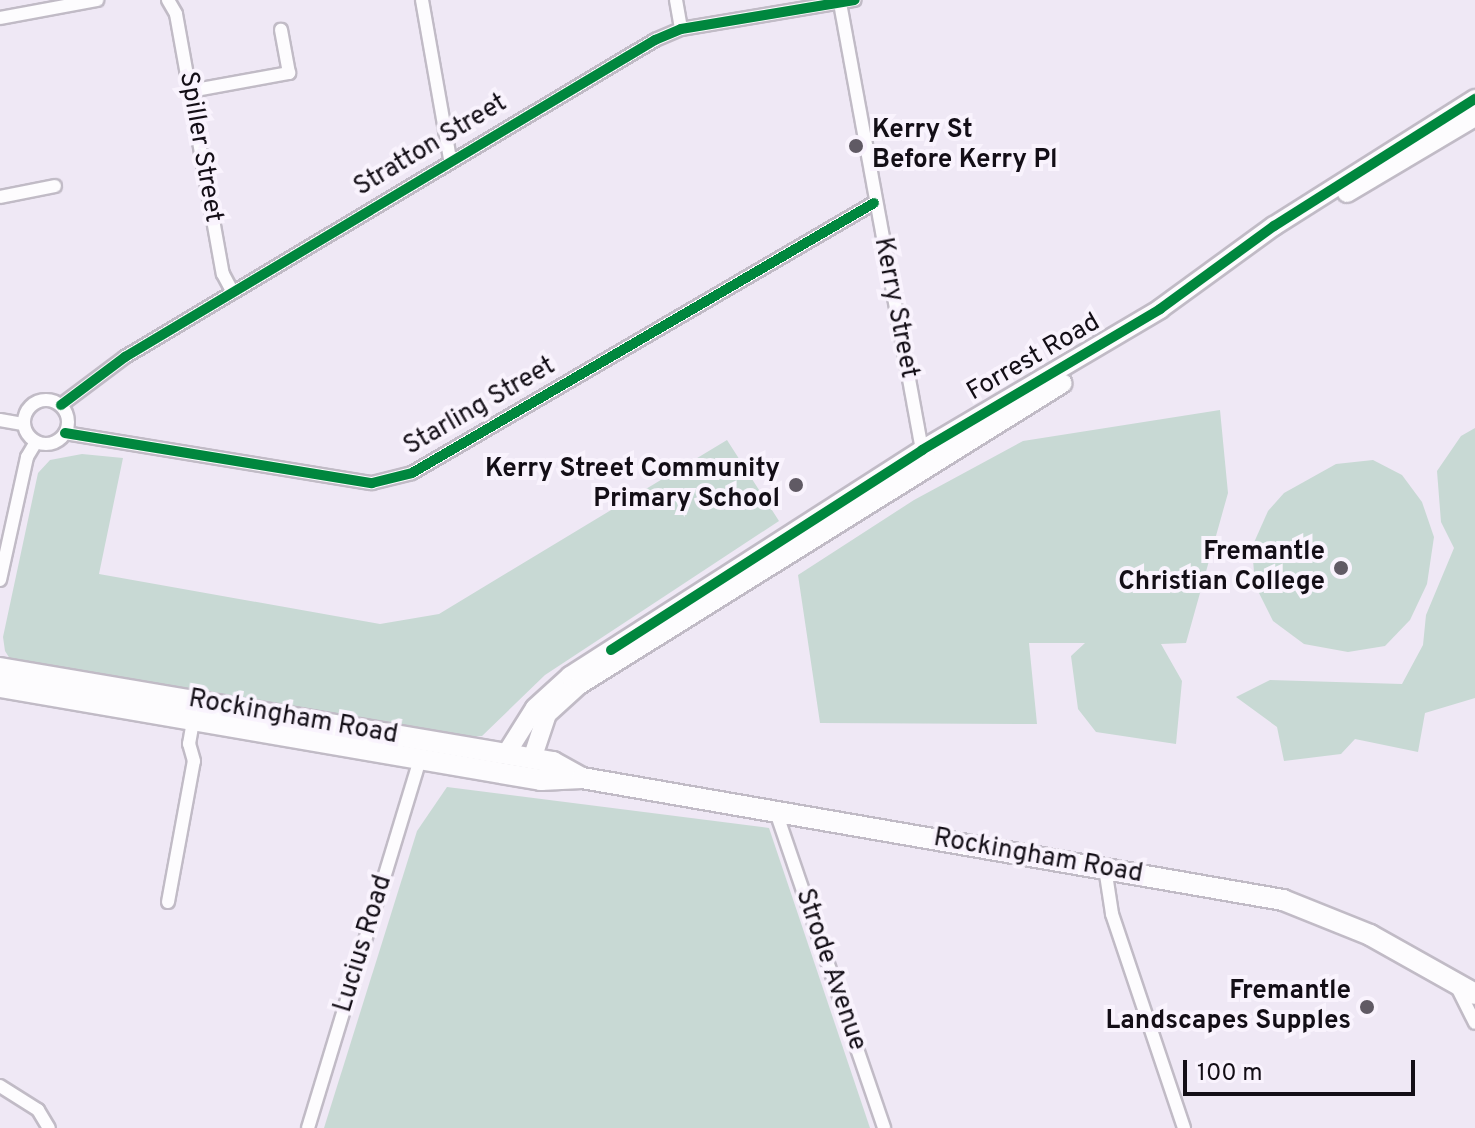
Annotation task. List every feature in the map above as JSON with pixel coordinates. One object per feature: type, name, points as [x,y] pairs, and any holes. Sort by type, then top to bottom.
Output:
[{"type":"main road","name":"Forrest Road","points":[[506,754],[535,708],[570,676],[922,450],[1160,309],[1274,226],[1475,99]]},
{"type":"main road","name":"Forrest Road","points":[[532,759],[547,714],[579,685],[926,471],[1171,314],[1321,209],[1475,117]]},
{"type":"main road","name":"Rockingham Road","points":[[0,668],[553,762],[582,778]]},
{"type":"main road","name":"Rockingham Road","points":[[0,687],[546,781],[582,778],[1283,900],[1332,916],[1475,994]]},
{"type":"street","points":[[0,18],[97,0]]},
{"type":"street","name":"Spiller Street","points":[[168,0],[190,91],[223,274],[233,293]]},
{"type":"street","points":[[422,0],[450,158]]},
{"type":"street","points":[[676,0],[681,29]]},
{"type":"street","name":"Stratton Street","points":[[61,405],[125,357],[450,158],[681,29],[855,0]]},
{"type":"street","name":"Kerry Street","points":[[840,3],[874,203],[926,471]]},
{"type":"street","points":[[190,91],[289,73],[281,30]]},
{"type":"street","points":[[0,197],[55,186]]},
{"type":"street","name":"Starling Street","points":[[65,433],[372,483],[412,473],[874,203]]},
{"type":"street","points":[[0,420],[23,424],[36,442],[49,444],[65,433],[68,418],[61,405],[39,401],[27,409],[23,424]]},
{"type":"street","points":[[0,580],[27,457],[36,442]]},
{"type":"street","points":[[168,902],[194,761],[189,744],[193,722]]},
{"type":"street","name":"Lucius Road","points":[[308,1128],[420,759]]},
{"type":"street","name":"Strode Avenue","points":[[776,812],[884,1128]]},
{"type":"street","points":[[1105,868],[1112,914],[1184,1128]]},
{"type":"street","points":[[1455,982],[1475,1023]]},
{"type":"street","points":[[0,1086],[38,1110],[49,1128]]},
{"type":"shaded area","points":[[1220,410],[1228,493],[1186,643],[1161,644],[1182,681],[1176,744],[1096,732],[1078,709],[1071,656],[1085,643],[1029,643],[1037,724],[820,723],[798,575],[914,500],[1023,441]]},
{"type":"shaded area","points":[[1475,428],[1475,698],[1425,713],[1418,752],[1355,739],[1341,754],[1284,761],[1277,727],[1236,697],[1270,680],[1402,684],[1423,645],[1426,615],[1454,548],[1441,522],[1437,471],[1461,436]]},
{"type":"shaded area","points":[[727,440],[779,521],[545,675],[482,736],[458,738],[12,662],[5,651],[3,637],[38,473],[50,460],[82,454],[123,458],[99,574],[380,624],[439,614]]},
{"type":"shaded area","points":[[1373,460],[1402,475],[1422,502],[1434,537],[1427,584],[1410,620],[1385,646],[1348,652],[1304,644],[1273,621],[1255,585],[1252,547],[1268,511],[1284,493],[1336,464]]},
{"type":"shaded area","points":[[447,787],[769,828],[870,1128],[324,1128],[417,831]]},
{"type":"cycle path","points":[[61,405],[125,357],[655,40],[681,29],[855,0]]},
{"type":"cycle path","points":[[611,650],[922,450],[1160,309],[1274,226],[1475,99]]},
{"type":"cycle path","points":[[65,433],[372,483],[412,473],[874,203]]},
{"type":"place","name":"Kerry St Before Kerry Pl","points":[[856,146]]},
{"type":"place","name":"Kerry Street Community Primary School","points":[[796,485]]},
{"type":"place","name":"Fremantle Christian College","points":[[1341,568]]},
{"type":"place","name":"Fremantle Landscapes Supples","points":[[1367,1007]]}]
